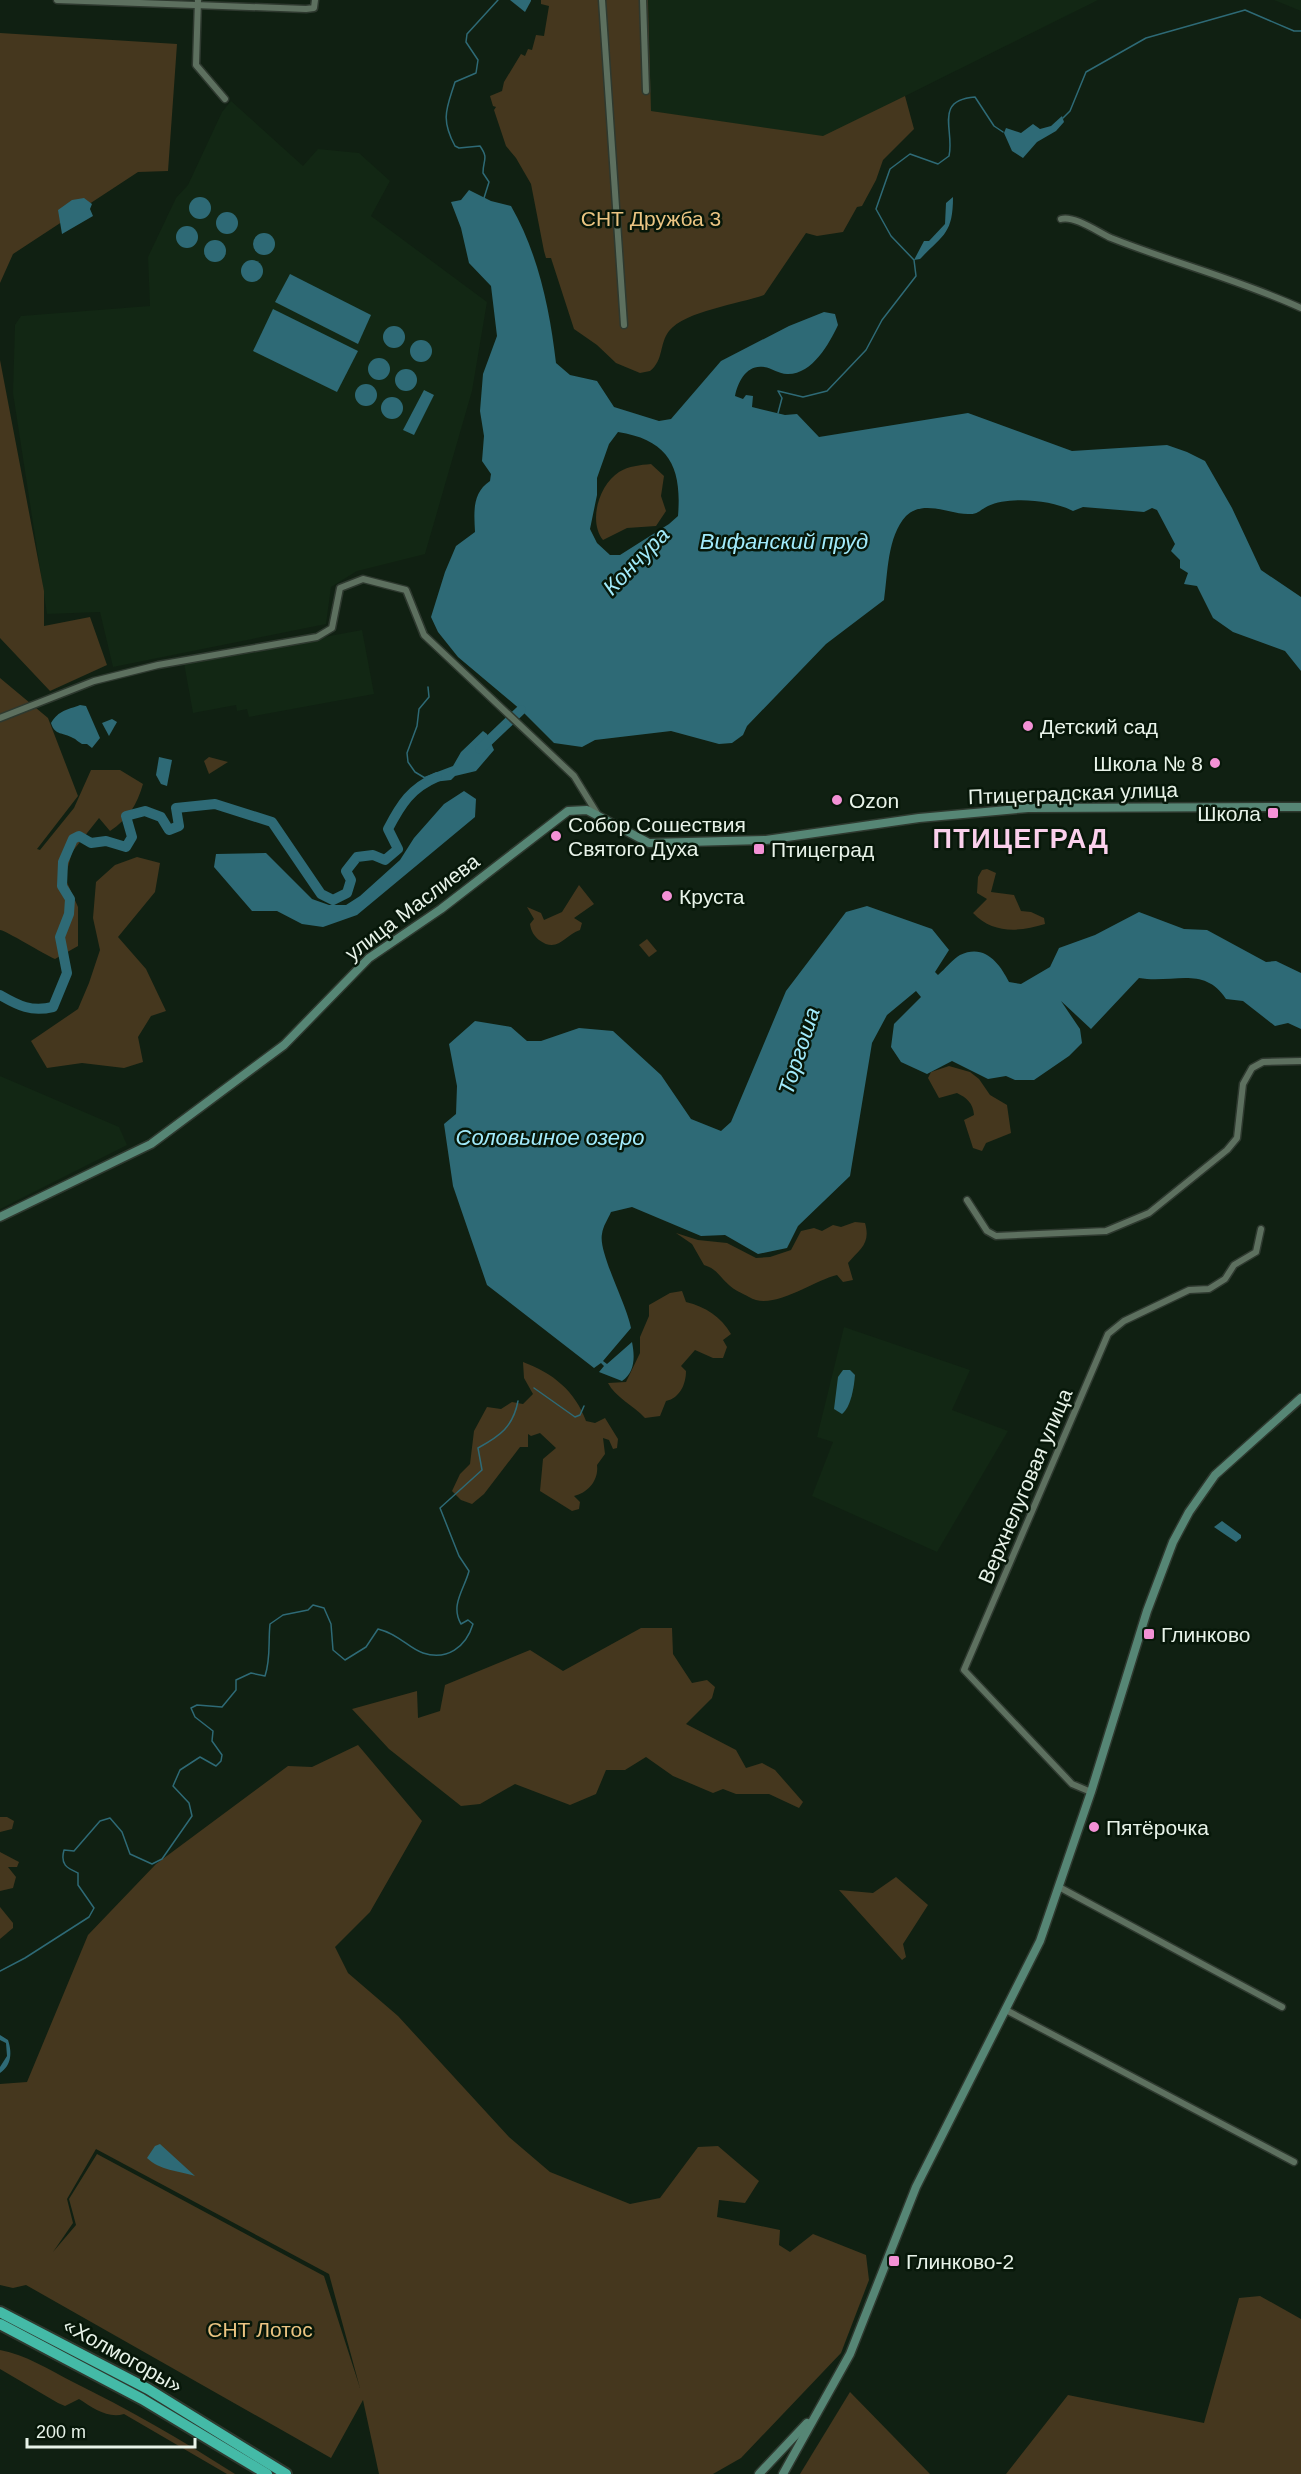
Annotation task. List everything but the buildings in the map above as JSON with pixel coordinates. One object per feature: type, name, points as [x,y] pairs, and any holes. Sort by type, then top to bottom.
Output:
[{"type":"highway","name":"«Холмогоры»","points":[[0,2312],[148,2389],[286,2474]]},
{"type":"highway","name":"«Холмогоры»","points":[[0,2324],[142,2399],[267,2474]]},
{"type":"street","points":[[57,0],[198,2],[309,9],[314,8],[315,0]]},
{"type":"street","points":[[602,0],[624,325]]},
{"type":"street","points":[[643,0],[645,91]]},
{"type":"street","points":[[198,2],[196,65],[225,99]]},
{"type":"street","points":[[1061,219],[1083,223],[1091,230],[1301,308]]},
{"type":"street","points":[[0,718],[94,681],[158,665],[316,637],[332,628],[340,588],[363,579],[406,590],[424,635],[574,776],[600,817]]},
{"type":"street","name":"Птицеградская улица","points":[[568,811],[587,810],[649,843],[765,840],[919,818],[1028,808],[1301,807]]},
{"type":"street","name":"улица Маслиева","points":[[0,1217],[142,1149],[284,1045],[369,958],[441,909],[568,811]]},
{"type":"street","points":[[967,1200],[987,1232],[996,1236],[1106,1232],[1149,1213],[1227,1150],[1237,1138],[1243,1084],[1252,1068],[1263,1062],[1301,1061]]},
{"type":"street","name":"Верхнелуговая улица","points":[[1091,1792],[1072,1784],[964,1670],[1108,1334],[1124,1321],[1189,1290],[1209,1289],[1226,1279],[1233,1265],[1256,1252],[1261,1229]]},
{"type":"street","points":[[783,2474],[853,2347],[916,2187],[1040,1941],[1091,1792],[1162,1567],[1189,1512],[1220,1469],[1301,1398]]},
{"type":"street","points":[[1059,1887],[1282,2007]]},
{"type":"street","points":[[1006,2010],[1294,2162]]},
{"type":"street","points":[[759,2474],[818,2412]]},
{"type":"shaded area","points":[[648,0],[1098,0],[823,137],[650,111]]},
{"type":"shaded area","points":[[1274,0],[1301,0],[1301,11]]},
{"type":"shaded area","points":[[231,101],[303,166],[318,149],[359,153],[390,181],[371,216],[487,302],[472,391],[425,554],[357,571],[331,587],[326,624],[113,667],[100,612],[47,614],[13,393],[15,325],[21,316],[150,306],[148,257],[176,198],[188,185],[222,112]]},
{"type":"shaded area","points":[[362,630],[374,694],[249,717],[247,709],[237,711],[236,705],[193,713],[184,663]]},
{"type":"shaded area","points":[[0,1076],[119,1127],[127,1145],[0,1209]]},
{"type":"shaded area","points":[[844,1327],[970,1370],[952,1410],[1008,1431],[937,1552],[812,1496],[833,1442],[817,1437]]},
{"type":"green space","name":"СНТ Дружба 3","points":[[541,0],[648,0],[651,111],[823,136],[905,96],[914,129],[883,160],[876,180],[862,206],[857,207],[843,232],[817,236],[806,233],[764,295],[699,313],[677,324],[666,336],[660,357],[654,367],[650,371],[640,373],[616,363],[597,345],[574,329],[551,258],[546,258],[531,184],[506,146],[494,110],[496,107],[493,106],[490,96],[502,91],[504,82],[521,54],[525,56],[528,49],[532,50],[536,35],[544,36],[549,6],[541,4]]},
{"type":"green space","points":[[0,33],[177,44],[168,171],[138,172],[13,254],[0,283]]},
{"type":"green space","points":[[0,360],[44,591],[44,626],[90,617],[107,665],[50,691],[0,638]]},
{"type":"green space","points":[[651,464],[664,476],[661,496],[666,511],[656,526],[627,528],[603,540],[596,523],[596,514],[606,485],[623,470]]},
{"type":"green space","points":[[0,678],[48,718],[78,796],[37,849],[40,850],[74,808],[91,770],[120,770],[143,784],[135,805],[122,822],[110,831],[99,818],[72,852],[65,878],[78,907],[78,946],[55,959],[0,930]]},
{"type":"green space","points":[[209,757],[228,762],[209,774],[204,761]]},
{"type":"green space","points":[[137,857],[160,863],[155,892],[118,937],[146,969],[166,1011],[151,1016],[138,1037],[143,1062],[124,1068],[82,1063],[47,1068],[31,1041],[78,1009],[89,983],[100,950],[93,918],[96,882],[115,865]]},
{"type":"green space","points":[[987,869],[996,873],[991,892],[1014,895],[1021,911],[1031,912],[1044,918],[1045,924],[1016,930],[998,928],[989,925],[973,913],[987,899],[977,893],[978,877],[982,870]]},
{"type":"green space","points":[[579,885],[594,904],[574,918],[582,923],[580,930],[556,944],[546,944],[539,940],[531,929],[530,924],[534,919],[527,907],[541,913],[544,920],[562,912]]},
{"type":"green space","points":[[647,939],[657,951],[649,957],[639,945]]},
{"type":"green space","points":[[949,1066],[970,1072],[979,1079],[990,1095],[1007,1105],[1011,1133],[986,1143],[982,1151],[973,1148],[964,1120],[974,1115],[971,1104],[957,1093],[939,1098],[928,1078],[931,1072]]},
{"type":"green space","points":[[855,1222],[865,1223],[867,1236],[863,1246],[848,1263],[853,1280],[843,1282],[837,1275],[793,1294],[769,1301],[758,1301],[733,1288],[715,1271],[704,1265],[692,1244],[676,1233],[698,1240],[727,1243],[756,1258],[770,1257],[791,1250],[801,1231],[814,1228],[822,1231],[833,1225],[841,1227]]},
{"type":"green space","points":[[682,1291],[686,1302],[712,1314],[731,1334],[723,1340],[727,1347],[723,1358],[713,1358],[695,1350],[681,1366],[686,1371],[686,1376],[678,1394],[666,1401],[660,1416],[645,1418],[615,1393],[608,1383],[626,1382],[640,1353],[640,1337],[649,1316],[649,1305],[670,1293]]},
{"type":"green space","points":[[523,1362],[534,1366],[562,1384],[576,1401],[586,1421],[595,1423],[605,1418],[618,1439],[617,1448],[613,1449],[609,1440],[603,1438],[605,1454],[597,1465],[592,1485],[584,1492],[574,1496],[580,1502],[579,1509],[572,1511],[540,1491],[543,1459],[556,1448],[540,1433],[531,1436],[528,1434],[528,1447],[520,1447],[484,1494],[472,1504],[461,1500],[452,1491],[460,1474],[470,1464],[474,1431],[487,1407],[501,1409],[512,1402],[523,1404],[533,1394],[524,1378]]},
{"type":"green space","points":[[641,1628],[672,1628],[673,1654],[692,1683],[707,1680],[715,1687],[712,1698],[686,1724],[736,1750],[746,1768],[762,1763],[775,1770],[803,1802],[799,1808],[769,1794],[736,1794],[723,1789],[713,1793],[673,1776],[646,1757],[625,1770],[606,1770],[596,1794],[570,1805],[515,1784],[480,1804],[461,1806],[389,1749],[352,1709],[417,1691],[418,1718],[440,1711],[445,1685],[530,1650],[563,1671]]},
{"type":"green space","name":"СНТ Лотос","points":[[358,1745],[422,1821],[370,1912],[335,1947],[348,1973],[398,2016],[509,2137],[550,2172],[630,2204],[660,2198],[698,2147],[718,2146],[759,2181],[745,2203],[719,2200],[717,2217],[780,2230],[779,2245],[790,2252],[813,2234],[866,2255],[869,2280],[841,2353],[741,2458],[713,2474],[379,2474],[363,2400],[331,2458],[26,2285],[13,2288],[0,2285],[0,2084],[27,2082],[88,1935],[156,1864],[288,1766],[312,1767]],"holes":[[[96,2149],[329,2274],[360,2388],[324,2276],[97,2154],[69,2199],[76,2225],[53,2252],[73,2223],[67,2199]]]},
{"type":"green space","points":[[0,1817],[7,1817],[14,1821],[12,1829],[0,1832]]},
{"type":"green space","points":[[0,1852],[19,1862],[17,1867],[8,1867],[16,1877],[13,1888],[0,1891]]},
{"type":"green space","points":[[896,1877],[928,1905],[903,1944],[906,1957],[902,1960],[839,1890],[873,1893]]},
{"type":"green space","points":[[0,1907],[13,1923],[13,1928],[0,1939]]},
{"type":"green space","points":[[1260,2296],[1301,2319],[1301,2474],[1006,2474],[1068,2395],[1204,2423],[1239,2298]]},
{"type":"green space","points":[[0,2350],[37,2363],[113,2403],[235,2474],[227,2474],[124,2414],[106,2414],[79,2399],[65,2406],[58,2403],[0,2369]]},
{"type":"green space","points":[[850,2392],[930,2474],[800,2474]]},
{"type":"water","points":[[510,0],[531,0],[531,1],[525,12]]},
{"type":"water","points":[[1062,116],[1064,122],[1056,131],[1037,142],[1023,158],[1012,151],[1004,133],[1006,128],[1021,133],[1033,124],[1040,129],[1051,126]]},
{"type":"water","name":"Вифанский пруд","points":[[469,190],[491,201],[511,206],[536,262],[550,323],[556,363],[570,375],[597,381],[614,407],[659,421],[671,419],[721,361],[789,326],[824,312],[835,314],[838,325],[830,341],[812,364],[796,373],[787,374],[764,367],[753,368],[741,379],[735,396],[743,399],[746,395],[753,396],[752,407],[785,415],[797,414],[819,437],[968,413],[1072,451],[1167,445],[1205,461],[1232,508],[1261,570],[1301,597],[1301,671],[1285,651],[1233,632],[1213,618],[1197,586],[1184,584],[1188,573],[1180,568],[1180,560],[1171,551],[1175,544],[1157,510],[1152,508],[1144,512],[1083,507],[1073,511],[1054,504],[1019,500],[997,503],[971,514],[928,508],[913,511],[906,516],[895,534],[889,556],[884,600],[826,644],[747,726],[743,735],[732,743],[719,744],[671,731],[595,740],[582,747],[554,743],[521,710],[458,657],[438,632],[431,617],[456,546],[475,532],[475,504],[480,491],[490,481],[491,474],[482,461],[484,436],[480,411],[483,374],[497,336],[491,286],[469,263],[461,228],[451,202],[461,200]],"holes":[[[618,432],[635,436],[660,449],[669,459],[677,483],[678,516],[620,555],[610,555],[597,543],[590,529],[597,495],[597,478],[609,444]]]},
{"type":"water","points":[[200,197],[208,200],[211,208],[208,216],[200,219],[192,216],[189,208],[192,200]]},
{"type":"water","points":[[953,197],[949,227],[941,239],[920,259],[914,260],[924,241],[929,241],[945,224],[946,203]]},
{"type":"water","points":[[84,198],[92,204],[90,209],[93,216],[62,234],[58,210],[72,200]]},
{"type":"water","points":[[227,212],[235,215],[238,223],[235,231],[227,234],[219,231],[216,223],[219,215]]},
{"type":"water","points":[[187,226],[195,229],[198,237],[195,245],[187,248],[179,245],[176,237],[179,229]]},
{"type":"water","points":[[264,233],[272,236],[275,244],[272,252],[264,255],[256,252],[253,244],[256,236]]},
{"type":"water","points":[[215,240],[223,243],[226,251],[223,259],[215,262],[207,259],[204,251],[207,243]]},
{"type":"water","points":[[252,260],[260,263],[263,271],[260,279],[252,282],[244,279],[241,271],[244,263]]},
{"type":"water","points":[[290,274],[371,315],[358,344],[275,302]]},
{"type":"water","points":[[273,309],[358,351],[337,392],[253,351]]},
{"type":"water","points":[[394,326],[402,329],[405,337],[402,345],[394,348],[386,345],[383,337],[386,329]]},
{"type":"water","points":[[421,340],[429,343],[432,351],[429,359],[421,362],[413,359],[410,351],[413,343]]},
{"type":"water","points":[[379,358],[387,361],[390,369],[387,377],[379,380],[371,377],[368,369],[371,361]]},
{"type":"water","points":[[406,369],[414,372],[417,380],[414,388],[406,391],[398,388],[395,380],[398,372]]},
{"type":"water","points":[[366,384],[374,387],[377,395],[374,403],[366,406],[358,403],[355,395],[358,387]]},
{"type":"water","points":[[424,390],[434,395],[414,435],[403,430]]},
{"type":"water","points":[[392,397],[400,400],[403,408],[400,416],[392,419],[384,416],[381,408],[384,400]]},
{"type":"water","points":[[80,705],[86,706],[100,738],[92,748],[57,732],[51,723],[60,713]]},
{"type":"water","points":[[112,719],[117,722],[109,736],[102,723]]},
{"type":"water","points":[[483,731],[487,734],[494,750],[476,771],[455,776],[451,780],[424,783],[424,777],[453,766],[461,752]]},
{"type":"water","points":[[159,757],[172,760],[167,786],[161,784],[156,775]]},
{"type":"water","points":[[464,791],[476,799],[475,817],[357,915],[323,927],[302,924],[277,911],[252,911],[214,867],[216,854],[266,853],[312,899],[329,905],[346,905],[360,896],[400,860],[414,838],[444,804]]},
{"type":"water","name":"Соловьиное озеро","points":[[867,906],[932,929],[949,950],[935,972],[938,975],[960,955],[977,952],[996,962],[1009,982],[1021,984],[1050,967],[1059,948],[1095,935],[1139,912],[1184,929],[1207,930],[1266,962],[1276,961],[1301,973],[1301,1029],[1288,1023],[1275,1026],[1243,1001],[1226,999],[1208,982],[1187,978],[1139,978],[1091,1029],[1061,1001],[1080,1029],[1082,1043],[1069,1056],[1034,1080],[1015,1080],[1006,1076],[988,1079],[952,1061],[927,1074],[901,1062],[891,1047],[894,1024],[921,997],[916,991],[887,1015],[872,1043],[850,1176],[798,1226],[787,1248],[758,1254],[725,1235],[701,1236],[632,1207],[611,1212],[603,1228],[602,1242],[608,1266],[631,1328],[603,1361],[607,1364],[632,1342],[634,1359],[632,1369],[622,1381],[599,1372],[604,1366],[601,1363],[594,1368],[487,1285],[453,1186],[444,1124],[456,1114],[457,1086],[449,1044],[475,1021],[511,1027],[527,1041],[541,1041],[579,1028],[613,1031],[661,1075],[691,1119],[721,1131],[731,1122],[786,991],[846,912]]},
{"type":"water","points":[[843,1370],[850,1370],[855,1375],[850,1402],[842,1414],[834,1409],[838,1377]]},
{"type":"water","points":[[1222,1521],[1241,1535],[1241,1538],[1236,1542],[1214,1527]]},
{"type":"water","points":[[0,2035],[8,2040],[10,2054],[7,2066],[0,2073],[0,2067],[7,2056],[6,2043],[0,2040]]},
{"type":"water","points":[[160,2144],[195,2176],[163,2168],[147,2158],[155,2146]]},
{"type":"waterway","points":[[484,198],[489,182],[483,173],[484,154],[480,146],[459,148],[455,146],[450,136],[446,113],[455,82],[476,73],[478,60],[466,42],[467,34],[498,0]]},
{"type":"waterway","name":"Кончура","points":[[1063,118],[1070,111],[1086,72],[1146,38],[1245,10],[1294,31],[1301,31]]},
{"type":"waterway","name":"Кончура","points":[[778,413],[782,398],[778,391],[803,397],[827,391],[866,350],[882,320],[916,276],[914,260],[891,236],[876,209],[890,169],[910,154],[938,164],[949,156],[948,118],[954,104],[962,99],[975,97],[994,126],[1003,132]]},
{"type":"waterway","points":[[425,778],[415,772],[408,762],[407,753],[417,726],[419,709],[429,697],[428,687]]},
{"type":"waterway","name":"Кончура","points":[[480,749],[521,710]]},
{"type":"waterway","name":"Кончура","points":[[0,995],[25,1007],[38,1009],[53,1007],[67,973],[60,937],[69,914],[70,899],[62,886],[63,862],[73,839],[79,836],[91,843],[106,841],[126,847],[132,837],[126,816],[145,811],[161,817],[169,830],[179,826],[176,808],[215,804],[272,822],[321,894],[333,900],[347,893],[351,880],[346,871],[357,857],[373,855],[385,860],[398,849],[388,829],[402,804],[413,792],[437,777]]},
{"type":"waterway","name":"Торгоша","points":[[534,1388],[575,1417],[580,1415],[584,1406]]},
{"type":"waterway","name":"Торгоша","points":[[0,1971],[25,1958],[89,1917],[94,1908],[78,1885],[78,1873],[65,1865],[63,1855],[64,1850],[74,1851],[100,1821],[110,1818],[122,1832],[130,1854],[152,1864],[162,1859],[192,1816],[189,1803],[173,1786],[180,1770],[200,1757],[216,1766],[221,1761],[222,1755],[212,1741],[213,1731],[195,1717],[191,1708],[197,1705],[222,1707],[236,1690],[236,1680],[251,1673],[265,1676],[269,1657],[270,1624],[283,1615],[308,1610],[313,1605],[324,1608],[331,1624],[333,1650],[345,1660],[366,1647],[378,1629],[392,1634],[418,1651],[432,1655],[448,1653],[466,1639],[473,1624],[468,1620],[461,1624],[457,1604],[469,1571],[459,1556],[440,1508],[482,1470],[478,1448],[504,1430],[513,1418],[518,1401]]},
{"type":"place","name":"Детский сад","points":[[1028,726]]},
{"type":"place","name":"Школа № 8","points":[[1215,763]]},
{"type":"place","name":"Ozon","points":[[837,800]]},
{"type":"place","name":"Школа","points":[[1273,813]]},
{"type":"place","name":"Собор Сошествия Святого Духа","points":[[556,836]]},
{"type":"place","name":"Птицеград","points":[[759,849]]},
{"type":"place","name":"Круста","points":[[667,896]]},
{"type":"place","name":"Глинково","points":[[1149,1634]]},
{"type":"place","name":"Пятёрочка","points":[[1094,1827]]},
{"type":"place","name":"Глинково-2","points":[[894,2261]]},
{"type":"district","name":"ПТИЦЕГРАД","points":[[1021,839]]}]
